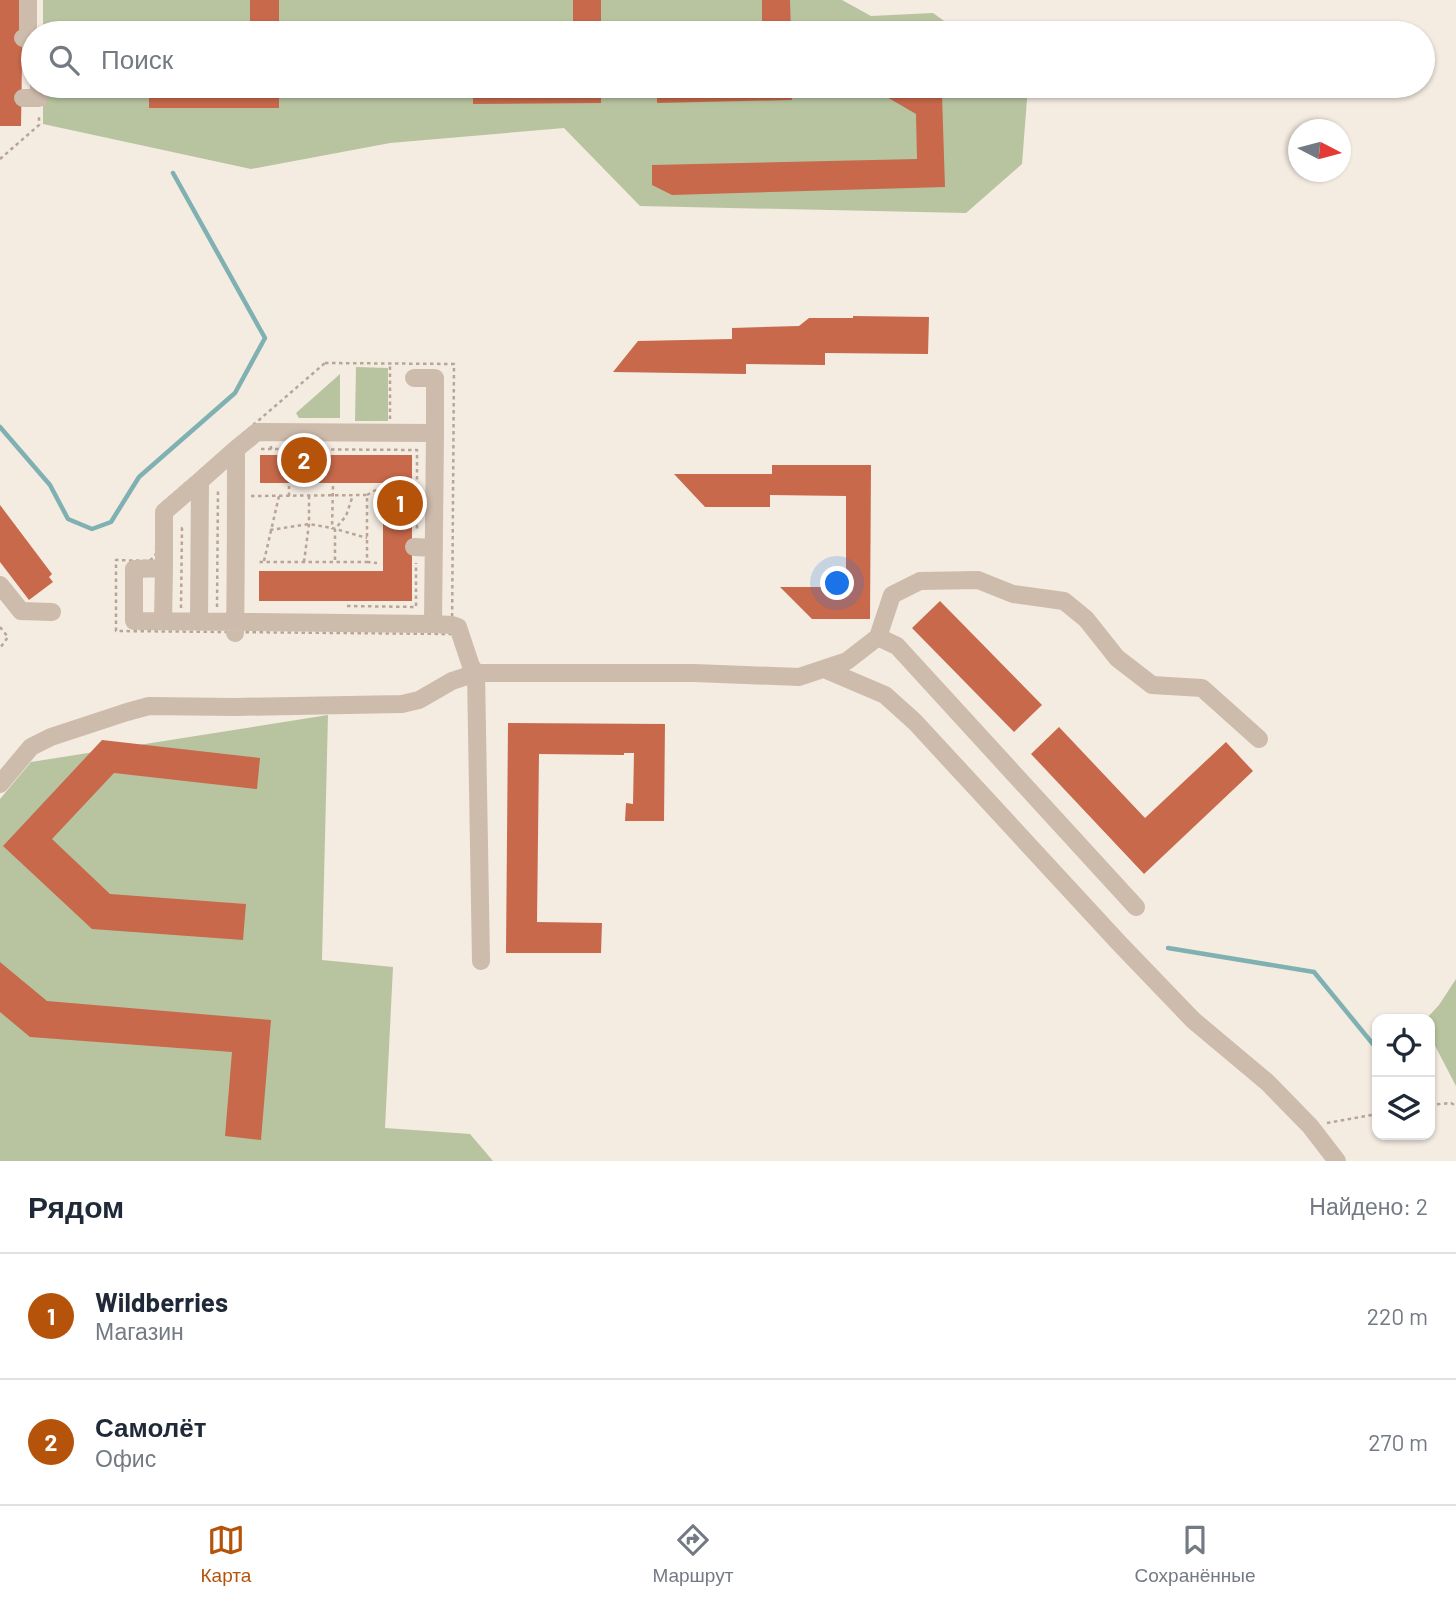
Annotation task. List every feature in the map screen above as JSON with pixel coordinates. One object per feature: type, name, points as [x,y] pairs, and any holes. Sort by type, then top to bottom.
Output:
[{"type":"lane","points":[[29,0],[29,21]]},
{"type":"lane","points":[[34,21],[39,0]]},
{"type":"lane","points":[[414,378],[435,379],[435,433],[421,547],[433,624]]},
{"type":"lane","points":[[163,621],[164,512],[244,449],[257,432],[271,441],[389,433],[435,433]]},
{"type":"lane","points":[[221,626],[244,449]]},
{"type":"lane","points":[[200,481],[221,626]]},
{"type":"lane","points":[[164,568],[134,569],[134,621],[221,626],[433,624],[452,629],[457,626],[476,673],[481,961]]},
{"type":"lane","points":[[0,785],[31,747],[51,737],[149,706],[402,704],[419,700],[452,681],[476,673],[694,673],[799,677],[847,661],[878,637],[892,595],[920,582],[978,579],[1013,594],[1064,601],[1086,619],[1117,658],[1152,685],[1202,688],[1259,739]]},
{"type":"lane","points":[[0,585],[21,611],[52,612]]},
{"type":"lane","points":[[878,637],[897,646],[1136,907]]},
{"type":"lane","points":[[824,669],[886,695],[915,722],[1193,1020],[1267,1082],[1310,1126],[1337,1161]]},
{"type":"path","points":[[0,159],[39,125],[35,98]]},
{"type":"path","points":[[116,631],[116,560],[149,561],[153,558],[156,554],[157,508],[325,363],[454,364],[452,629]]},
{"type":"path","points":[[389,433],[390,363]]},
{"type":"path","points":[[244,449],[271,441],[417,450],[421,547],[416,607],[345,606]]},
{"type":"path","points":[[289,486],[289,496]]},
{"type":"path","points":[[332,486],[335,562]]},
{"type":"path","points":[[252,487],[252,505]]},
{"type":"path","points":[[218,488],[221,626]]},
{"type":"path","points":[[260,496],[367,495],[379,488]]},
{"type":"path","points":[[304,562],[309,524],[309,495]]},
{"type":"path","points":[[334,529],[346,516],[353,495]]},
{"type":"path","points":[[367,495],[368,562]]},
{"type":"path","points":[[279,496],[261,562],[377,564]]},
{"type":"path","points":[[270,530],[309,524],[368,538]]},
{"type":"path","points":[[288,562],[289,569]]},
{"type":"path","points":[[0,627],[8,637],[0,648]]},
{"type":"path","points":[[1435,1105],[1451,1103],[1456,1106]]},
{"type":"path","points":[[1310,1126],[1372,1115]]},
{"type":"green space","points":[[43,0],[842,0],[871,16],[933,13],[944,21],[43,21]]},
{"type":"green space","points":[[43,98],[1027,98],[1022,164],[966,213],[640,206],[564,128],[390,143],[251,169],[43,124]]},
{"type":"green space","points":[[356,367],[388,368],[388,421],[355,421]]},
{"type":"green space","points":[[340,374],[340,418],[299,418],[296,413]]},
{"type":"green space","points":[[328,715],[322,960],[393,967],[385,1128],[470,1134],[493,1161],[0,1161],[0,799],[31,762]]},
{"type":"green space","points":[[1456,979],[1456,1086],[1435,1046],[1435,1014],[1431,1014]]},
{"type":"building","points":[[0,0],[23,0],[21,126],[0,126]]},
{"type":"building","points":[[250,0],[279,0],[279,21],[250,21]]},
{"type":"building","points":[[573,0],[601,0],[601,21],[573,21]]},
{"type":"building","points":[[762,0],[790,0],[791,21],[762,21]]},
{"type":"building","points":[[149,98],[279,98],[279,108],[149,108]]},
{"type":"building","points":[[473,98],[601,98],[601,103],[473,104]]},
{"type":"building","points":[[657,98],[792,98],[792,100],[657,103]]},
{"type":"building","points":[[889,98],[942,98],[945,187],[672,195],[652,185],[652,165],[917,159],[916,114]]},
{"type":"building","points":[[929,317],[928,354],[825,353],[825,365],[746,364],[746,374],[613,372],[638,341],[732,339],[732,328],[799,326],[809,318]]},
{"type":"building","points":[[260,455],[412,455],[412,601],[259,601],[259,571],[383,571],[383,483],[260,483]]},
{"type":"building","points":[[772,465],[871,465],[870,619],[812,619],[780,587],[846,587],[846,496],[770,495],[770,507],[705,507],[674,474],[772,474]]},
{"type":"building","points":[[0,505],[52,574],[49,577],[53,582],[29,600],[0,562]]},
{"type":"building","points":[[940,601],[1042,705],[1014,732],[912,628]]},
{"type":"building","points":[[508,723],[665,724],[664,821],[625,821],[626,803],[633,804],[634,753],[539,754],[537,922],[602,923],[601,953],[506,953]]},
{"type":"building","points":[[1059,727],[1145,818],[1226,742],[1253,771],[1144,874],[1031,754]]},
{"type":"building","points":[[102,740],[260,758],[257,789],[114,773],[52,839],[110,894],[246,904],[243,940],[92,929],[3,846]]},
{"type":"building","points":[[0,962],[47,1001],[271,1020],[261,1140],[225,1136],[232,1052],[30,1037],[0,1012]]},
{"type":"waterway","points":[[0,427],[50,485],[68,519],[92,529],[111,522],[139,477],[235,393],[265,338],[173,173]]},
{"type":"waterway","points":[[1168,948],[1314,972],[1372,1043]]},
{"type":"place","name":"Самолёт","points":[[304,460]]},
{"type":"place","name":"Wildberries","points":[[400,503]]}]
